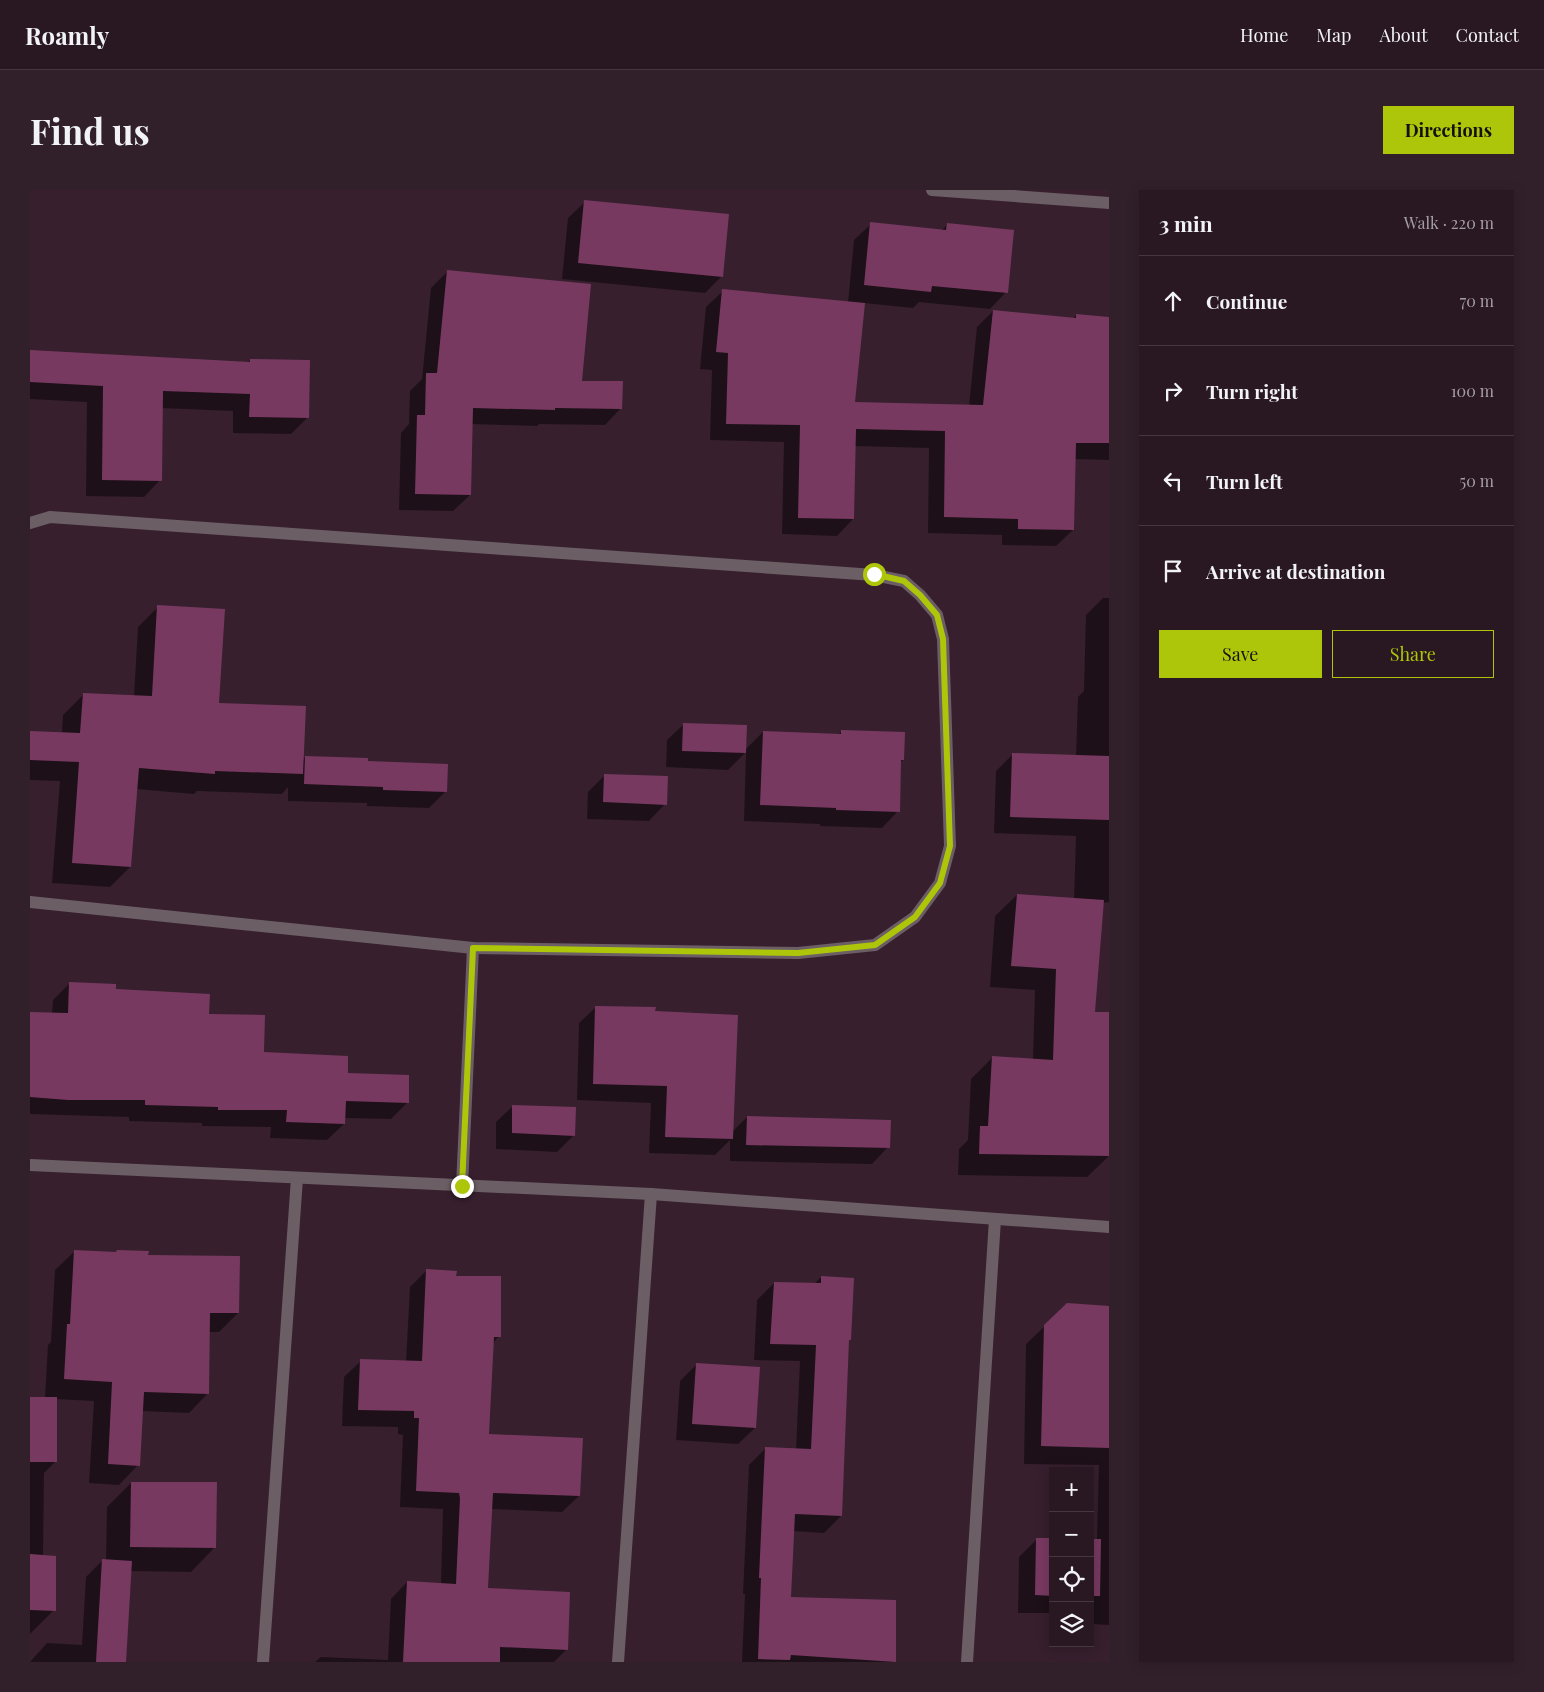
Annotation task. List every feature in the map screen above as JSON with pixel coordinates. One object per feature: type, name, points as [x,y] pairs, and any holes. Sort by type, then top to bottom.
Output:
[{"type":"street","points":[[932,190],[1109,203]]},
{"type":"street","points":[[30,523],[50,517],[874,574],[904,581],[920,595],[937,615],[943,639],[950,846],[940,883],[915,917],[875,945],[798,953],[473,948],[30,902]]},
{"type":"street","points":[[462,1186],[473,948]]},
{"type":"street","points":[[30,1165],[651,1194],[1109,1227]]},
{"type":"street","points":[[263,1662],[296,1178]]},
{"type":"street","points":[[618,1662],[651,1194]]},
{"type":"street","points":[[967,1662],[994,1219]]},
{"type":"building","points":[[584,200],[729,214],[723,277],[578,263]]},
{"type":"building","points":[[870,222],[946,230],[947,223],[1014,230],[1008,293],[932,286],[931,292],[864,285]]},
{"type":"building","points":[[447,270],[591,284],[582,381],[623,381],[622,409],[473,408],[471,495],[415,494],[417,415],[425,415],[426,373],[437,373]]},
{"type":"building","points":[[722,289],[865,303],[855,402],[983,405],[993,310],[1076,318],[1076,314],[1109,317],[1109,443],[1076,443],[1074,530],[1018,529],[1018,519],[944,517],[945,431],[856,429],[854,519],[798,518],[800,425],[726,424],[728,353],[716,352]]},
{"type":"building","points":[[30,350],[250,362],[250,359],[310,360],[309,418],[249,417],[250,394],[163,391],[162,481],[102,480],[103,386],[30,382]]},
{"type":"building","points":[[157,605],[225,609],[219,703],[306,706],[303,774],[215,771],[215,774],[139,768],[131,867],[72,863],[79,762],[30,760],[30,731],[80,733],[83,693],[152,696]]},
{"type":"building","points":[[683,723],[747,725],[746,753],[682,751]]},
{"type":"building","points":[[841,730],[905,732],[904,760],[901,760],[900,812],[760,805],[763,731],[841,734]]},
{"type":"building","points":[[1012,753],[1109,756],[1109,820],[1010,817]]},
{"type":"building","points":[[305,756],[368,758],[368,761],[448,764],[447,792],[383,790],[383,787],[304,784]]},
{"type":"building","points":[[604,774],[668,776],[667,805],[603,802]]},
{"type":"building","points":[[1017,894],[1104,900],[1095,1012],[1109,1012],[1109,1156],[979,1154],[980,1126],[988,1126],[992,1056],[1053,1060],[1056,969],[1011,966]]},
{"type":"building","points":[[69,982],[116,984],[116,989],[210,994],[209,1014],[265,1015],[264,1052],[348,1056],[348,1073],[409,1075],[409,1103],[346,1101],[345,1124],[286,1122],[287,1110],[218,1110],[218,1107],[145,1105],[145,1100],[68,1100],[30,1097],[30,1012],[68,1013]]},
{"type":"building","points":[[595,1006],[656,1007],[655,1011],[738,1015],[733,1139],[665,1137],[667,1086],[593,1084]]},
{"type":"building","points":[[512,1105],[576,1107],[575,1136],[512,1133]]},
{"type":"building","points":[[747,1116],[891,1120],[890,1148],[746,1145]]},
{"type":"building","points":[[74,1250],[149,1251],[148,1255],[240,1256],[239,1313],[210,1313],[209,1394],[144,1392],[140,1466],[108,1464],[112,1382],[64,1379],[67,1324],[70,1324]]},
{"type":"building","points":[[426,1269],[457,1271],[456,1276],[501,1276],[501,1337],[494,1337],[489,1434],[583,1438],[580,1496],[493,1493],[488,1588],[570,1592],[568,1650],[500,1647],[500,1662],[403,1662],[407,1581],[456,1584],[460,1498],[459,1493],[416,1491],[419,1418],[414,1418],[414,1411],[358,1410],[360,1359],[422,1361]]},
{"type":"building","points":[[821,1276],[854,1278],[851,1340],[849,1340],[842,1516],[795,1514],[791,1597],[896,1600],[896,1662],[791,1655],[790,1660],[758,1659],[761,1578],[759,1578],[765,1447],[811,1449],[816,1345],[770,1344],[774,1282],[821,1283]]},
{"type":"building","points":[[1067,1303],[1109,1306],[1109,1448],[1041,1446],[1044,1325]]},
{"type":"building","points":[[696,1363],[760,1367],[756,1428],[692,1424]]},
{"type":"building","points":[[30,1397],[57,1397],[57,1462],[30,1462]]},
{"type":"building","points":[[131,1482],[217,1482],[216,1548],[130,1547]]},
{"type":"building","points":[[1036,1538],[1049,1538],[1049,1596],[1035,1595]]},
{"type":"building","points":[[1094,1539],[1101,1539],[1100,1596],[1094,1596]]},
{"type":"building","points":[[30,1554],[56,1556],[56,1611],[30,1610]]},
{"type":"building","points":[[102,1559],[132,1561],[126,1662],[96,1662]]},
{"type":"route","points":[[462,1186],[473,948],[798,953],[875,945],[915,917],[940,883],[950,846],[943,639],[937,615],[920,595],[904,581],[874,574]]}]
